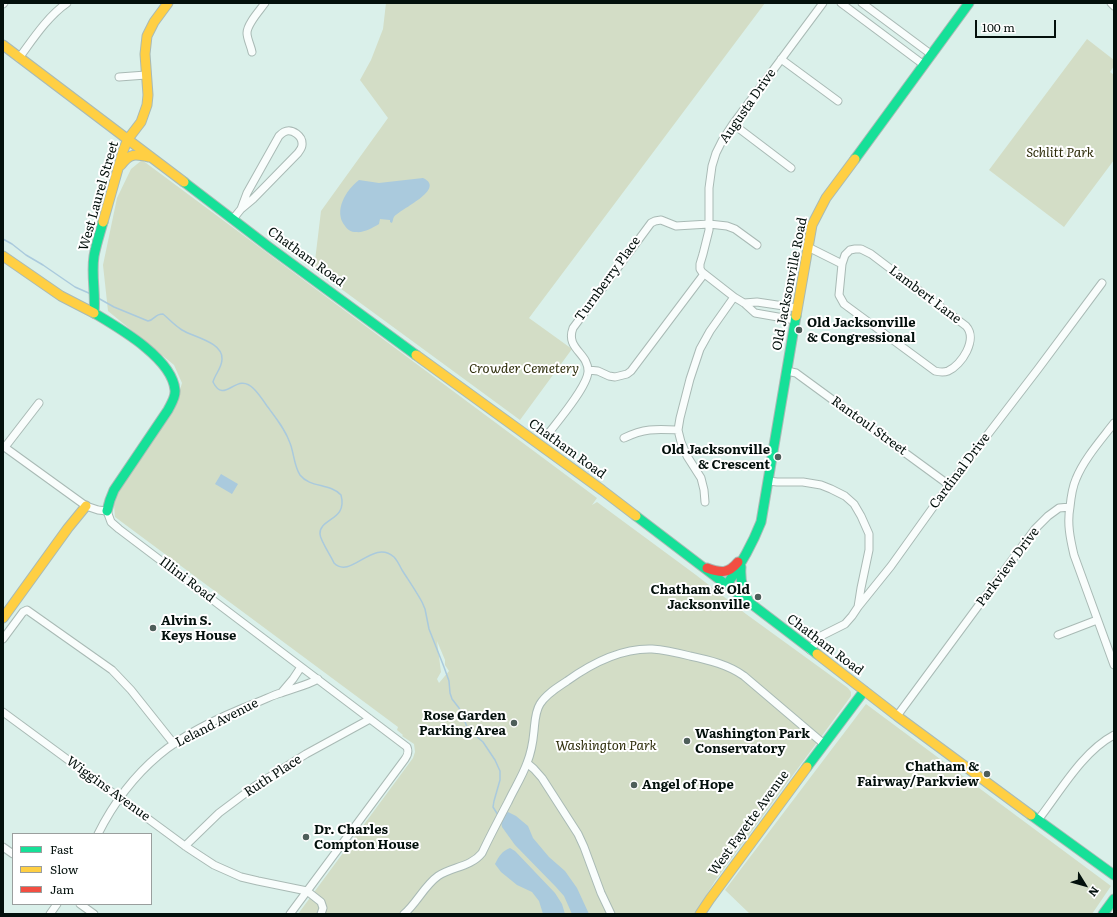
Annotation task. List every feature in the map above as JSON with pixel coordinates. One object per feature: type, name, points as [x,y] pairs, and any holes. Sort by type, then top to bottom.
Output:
[{"type":"street","points":[[19,58],[52,16],[67,3]]},
{"type":"street","name":"West Laurel Street","points":[[94,313],[94,256],[118,169],[128,139],[141,122],[146,109],[148,95],[145,54],[147,36],[154,22],[168,3]]},
{"type":"street","points":[[252,52],[247,34],[248,30],[266,3]]},
{"type":"street","name":"Augusta Drive","points":[[702,271],[700,264],[709,224],[709,188],[712,166],[716,153],[733,124],[823,3]]},
{"type":"street","points":[[841,3],[924,65]]},
{"type":"street","points":[[862,3],[932,55]]},
{"type":"street","name":"Old Jacksonville Road","points":[[726,586],[752,546],[761,522],[812,224],[826,198],[969,3]]},
{"type":"street","points":[[1111,3],[1114,6]]},
{"type":"street","points":[[877,30],[885,20]]},
{"type":"street","name":"Chatham Road","points":[[3,45],[233,219],[602,490],[897,716],[1114,875]]},
{"type":"street","points":[[781,59],[838,101]]},
{"type":"street","points":[[119,77],[146,75]]},
{"type":"street","points":[[733,124],[791,168]]},
{"type":"street","points":[[233,219],[241,209],[253,199],[298,153],[302,147],[302,142],[294,132],[284,132],[279,136],[247,194],[241,209]]},
{"type":"street","points":[[118,169],[131,154],[152,157]]},
{"type":"street","name":"Turnberry Place","points":[[588,370],[586,361],[574,346],[572,341],[571,334],[573,328],[650,223],[661,220],[676,226],[709,224],[727,226],[735,229],[757,245]]},
{"type":"street","points":[[808,248],[842,264]]},
{"type":"street","name":"Lambert Lane","points":[[855,249],[866,251],[970,329],[971,339],[968,348],[958,362],[948,371],[935,371],[844,304],[839,295],[842,264],[845,255],[850,250],[855,249]]},
{"type":"street","points":[[3,256],[61,296],[111,323],[148,349],[161,361],[172,376],[175,388],[173,401],[168,410],[111,493],[107,511],[86,506],[4,447],[39,403]]},
{"type":"street","points":[[548,434],[585,384],[588,370],[598,371],[615,377],[631,372],[702,271],[755,313],[795,320]]},
{"type":"street","name":"Cardinal Drive","points":[[810,650],[821,636],[849,621],[949,485],[1102,283]]},
{"type":"street","points":[[705,502],[701,478],[683,450],[678,430],[688,385],[700,349],[710,331],[734,297]]},
{"type":"street","points":[[744,303],[757,302],[797,308]]},
{"type":"street","name":"Rantoul Street","points":[[786,371],[796,373],[949,485]]},
{"type":"street","points":[[1114,423],[1079,473],[1071,493],[1068,523],[1069,537],[1074,555],[1114,665]]},
{"type":"street","points":[[624,438],[645,430],[678,430]]},
{"type":"street","points":[[768,481],[803,482],[821,485],[831,488],[845,496],[854,504],[869,534],[868,550],[858,607]]},
{"type":"street","points":[[3,618],[68,528],[86,506]]},
{"type":"street","name":"Parkview Drive","points":[[897,716],[1035,529],[1048,516],[1059,508],[1070,507]]},
{"type":"street","name":"Illini Road","points":[[107,511],[111,522],[119,529],[404,744],[408,750],[405,759],[307,891]]},
{"type":"street","points":[[701,566],[716,571],[730,571],[737,564],[751,540],[757,535]]},
{"type":"street","points":[[741,565],[740,582],[751,605]]},
{"type":"street","points":[[3,639],[23,612],[27,610],[112,670],[131,690],[174,744]]},
{"type":"street","points":[[1058,635],[1098,620]]},
{"type":"street","points":[[404,914],[410,909],[430,883],[438,876],[478,858],[482,853],[527,763],[533,739],[535,716],[538,706],[563,684],[594,664],[606,659],[628,652],[645,649],[661,650],[695,657],[722,665],[744,676],[824,744]]},
{"type":"street","points":[[281,692],[293,679],[301,667]]},
{"type":"street","name":"Leland Avenue","points":[[99,833],[120,798],[145,768],[160,754],[174,744],[224,717],[281,692],[309,684],[318,679]]},
{"type":"street","name":"West Fayette Avenue","points":[[700,914],[864,691]]},
{"type":"street","name":"Wiggins Avenue","points":[[3,712],[185,846],[214,865],[241,877],[307,891]]},
{"type":"street","name":"Ruth Place","points":[[185,846],[219,813],[255,786],[306,754],[370,719]]},
{"type":"street","points":[[1038,820],[1081,762],[1098,746],[1114,734]]},
{"type":"street","points":[[527,763],[542,778],[578,834],[610,914]]},
{"type":"street","points":[[3,847],[12,853]]},
{"type":"street","points":[[290,914],[307,891],[321,902],[323,908],[321,914]]},
{"type":"street","points":[[1103,914],[1114,899]]},
{"type":"street","points":[[50,914],[56,905]]},
{"type":"street","points":[[81,905],[94,914]]},
{"type":"green space","name":"Crowder Cemetery","points":[[386,3],[765,3],[529,318],[572,349],[520,420],[314,269],[321,211],[388,118],[360,80],[371,60],[383,29]]},
{"type":"green space","name":"Schlitt Park","points":[[1087,39],[1114,60],[1114,66],[1110,72],[1114,75],[1114,160],[1064,227],[989,170]]},
{"type":"green space","name":"Washington Park","points":[[142,160],[597,498],[592,505],[597,502],[746,614],[848,688],[851,692],[851,696],[715,881],[695,914],[298,914],[413,758],[415,752],[414,744],[402,736],[403,735],[397,730],[398,727],[115,517],[114,505],[118,490],[174,410],[182,383],[174,365],[108,311],[103,265],[117,198],[131,169]],"holes":[[[437,641],[445,660],[445,665],[449,671],[439,683],[437,679],[441,672]]]},
{"type":"green space","points":[[866,704],[1111,886],[1092,914],[750,914],[725,890]]},
{"type":"water","points":[[423,178],[429,183],[429,188],[426,193],[420,199],[398,213],[394,217],[392,223],[390,220],[380,219],[379,224],[362,232],[351,231],[345,226],[340,214],[341,207],[350,189],[359,180],[379,183]]},
{"type":"water","points":[[221,474],[238,484],[232,494],[215,484]]},
{"type":"water","points":[[508,812],[516,816],[528,826],[533,838],[549,857],[565,871],[577,888],[589,914],[572,914],[564,896],[515,845],[502,827],[501,822]]},
{"type":"water","points":[[510,848],[515,851],[555,893],[562,904],[565,914],[543,914],[539,901],[532,892],[517,885],[501,872],[495,864],[501,854]]},
{"type":"waterway","points":[[3,239],[75,287],[91,294]]},
{"type":"waterway","points":[[98,298],[114,307],[148,321],[158,315],[163,314],[182,330],[213,344],[218,348],[221,353],[222,362],[213,382],[217,388],[222,391],[242,383],[248,384],[254,389],[286,433],[296,468],[300,475],[309,482],[336,491],[341,495],[341,510],[324,525],[320,534],[320,537],[334,563],[341,567],[348,567],[378,552],[386,552],[395,558],[420,598],[425,609],[429,629],[449,681],[452,699],[459,708],[468,729],[483,742],[495,760],[500,771],[500,780],[493,807],[498,815]]},
{"type":"traffic: fast","points":[[855,159],[969,3]]},
{"type":"traffic: fast","points":[[184,182],[269,247],[416,355]]},
{"type":"traffic: fast","points":[[103,222],[93,263],[94,313],[143,345],[155,356],[172,378],[175,390],[175,395],[168,410],[114,490],[107,511]]},
{"type":"traffic: fast","points":[[726,586],[754,539],[761,522],[796,316]]},
{"type":"traffic: fast","points":[[636,516],[817,654]]},
{"type":"traffic: fast","points":[[741,567],[742,584],[748,600]]},
{"type":"traffic: fast","points":[[807,767],[864,691]]},
{"type":"traffic: fast","points":[[1031,815],[1114,875]]},
{"type":"traffic: fast","points":[[1103,914],[1114,899]]},
{"type":"traffic: slow","points":[[103,222],[123,151],[128,139],[141,122],[147,105],[148,95],[145,54],[147,36],[154,22],[168,3]]},
{"type":"traffic: slow","points":[[3,45],[184,182]]},
{"type":"traffic: slow","points":[[121,165],[127,158],[133,155],[149,157]]},
{"type":"traffic: slow","points":[[796,316],[812,225],[826,198],[855,159]]},
{"type":"traffic: slow","points":[[3,256],[61,296],[94,313]]},
{"type":"traffic: slow","points":[[416,355],[636,516]]},
{"type":"traffic: slow","points":[[3,618],[68,528],[86,506]]},
{"type":"traffic: slow","points":[[817,654],[897,716],[1031,815]]},
{"type":"traffic: slow","points":[[700,914],[807,767]]},
{"type":"traffic: jam","points":[[707,568],[716,571],[724,571],[731,569],[738,562]]},
{"type":"place","name":"Old Jacksonville & Congressional","points":[[799,330]]},
{"type":"place","name":"Old Jacksonville & Crescent","points":[[778,457]]},
{"type":"place","name":"Chatham & Old Jacksonville","points":[[758,597]]},
{"type":"place","name":"Alvin S. Keys House","points":[[153,628]]},
{"type":"place","name":"Rose Garden Parking Area","points":[[514,723]]},
{"type":"place","name":"Washington Park Conservatory","points":[[687,741]]},
{"type":"place","name":"Chatham & Fairway/Parkview","points":[[987,774]]},
{"type":"place","name":"Angel of Hope","points":[[634,785]]},
{"type":"place","name":"Dr. Charles Compton House","points":[[306,837]]}]
